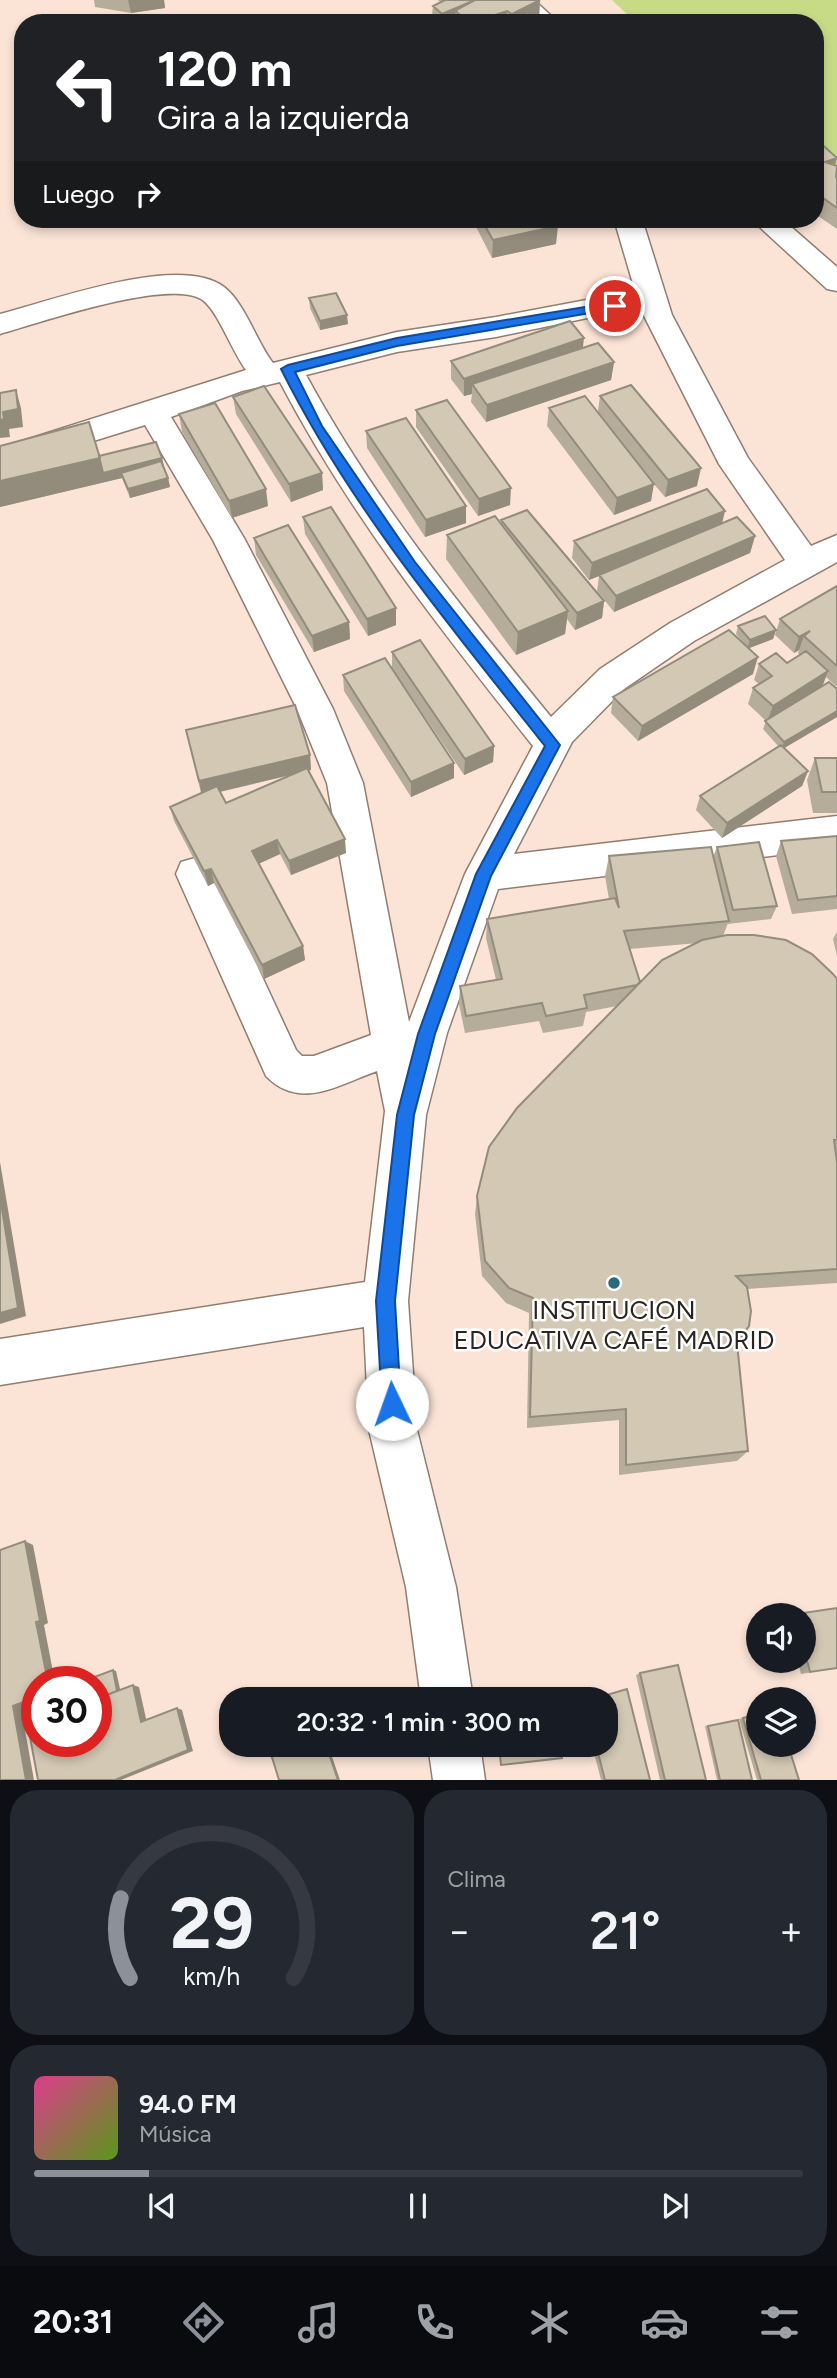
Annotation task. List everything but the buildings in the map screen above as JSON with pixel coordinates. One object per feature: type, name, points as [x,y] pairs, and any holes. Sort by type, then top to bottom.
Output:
[{"type":"street","points":[[519,0],[536,14]]},
{"type":"street","points":[[195,874],[281,1063],[293,1075],[313,1074],[409,1040],[484,874],[559,732],[612,679],[682,632],[821,555],[735,464],[657,315],[631,228]]},
{"type":"street","points":[[775,228],[837,282]]},
{"type":"street","points":[[0,324],[147,285],[192,284],[213,293],[225,306],[246,349],[276,372],[410,566],[553,745]]},
{"type":"street","points":[[0,459],[276,372],[397,342],[496,327],[585,309],[653,302]]},
{"type":"street","points":[[153,412],[228,538],[315,709],[345,783],[409,1040],[405,1115],[385,1301],[393,1430],[431,1587],[445,1687]]},
{"type":"street","points":[[484,874],[837,832]]},
{"type":"street","points":[[0,1362],[385,1301]]},
{"type":"street","points":[[455,1757],[458,1780]]},
{"type":"green space","points":[[612,0],[837,0],[837,169],[824,156],[824,14],[627,14]]},
{"type":"place","name":"INSTITUCION EDUCATIVA CAFÉ MADRID","points":[[614,1283]]},
{"type":"route","points":[[392,1404],[385,1301],[405,1115],[427,1034],[484,874],[553,745],[410,566],[316,427],[288,369],[397,342],[496,327],[552,314],[615,306]]}]
